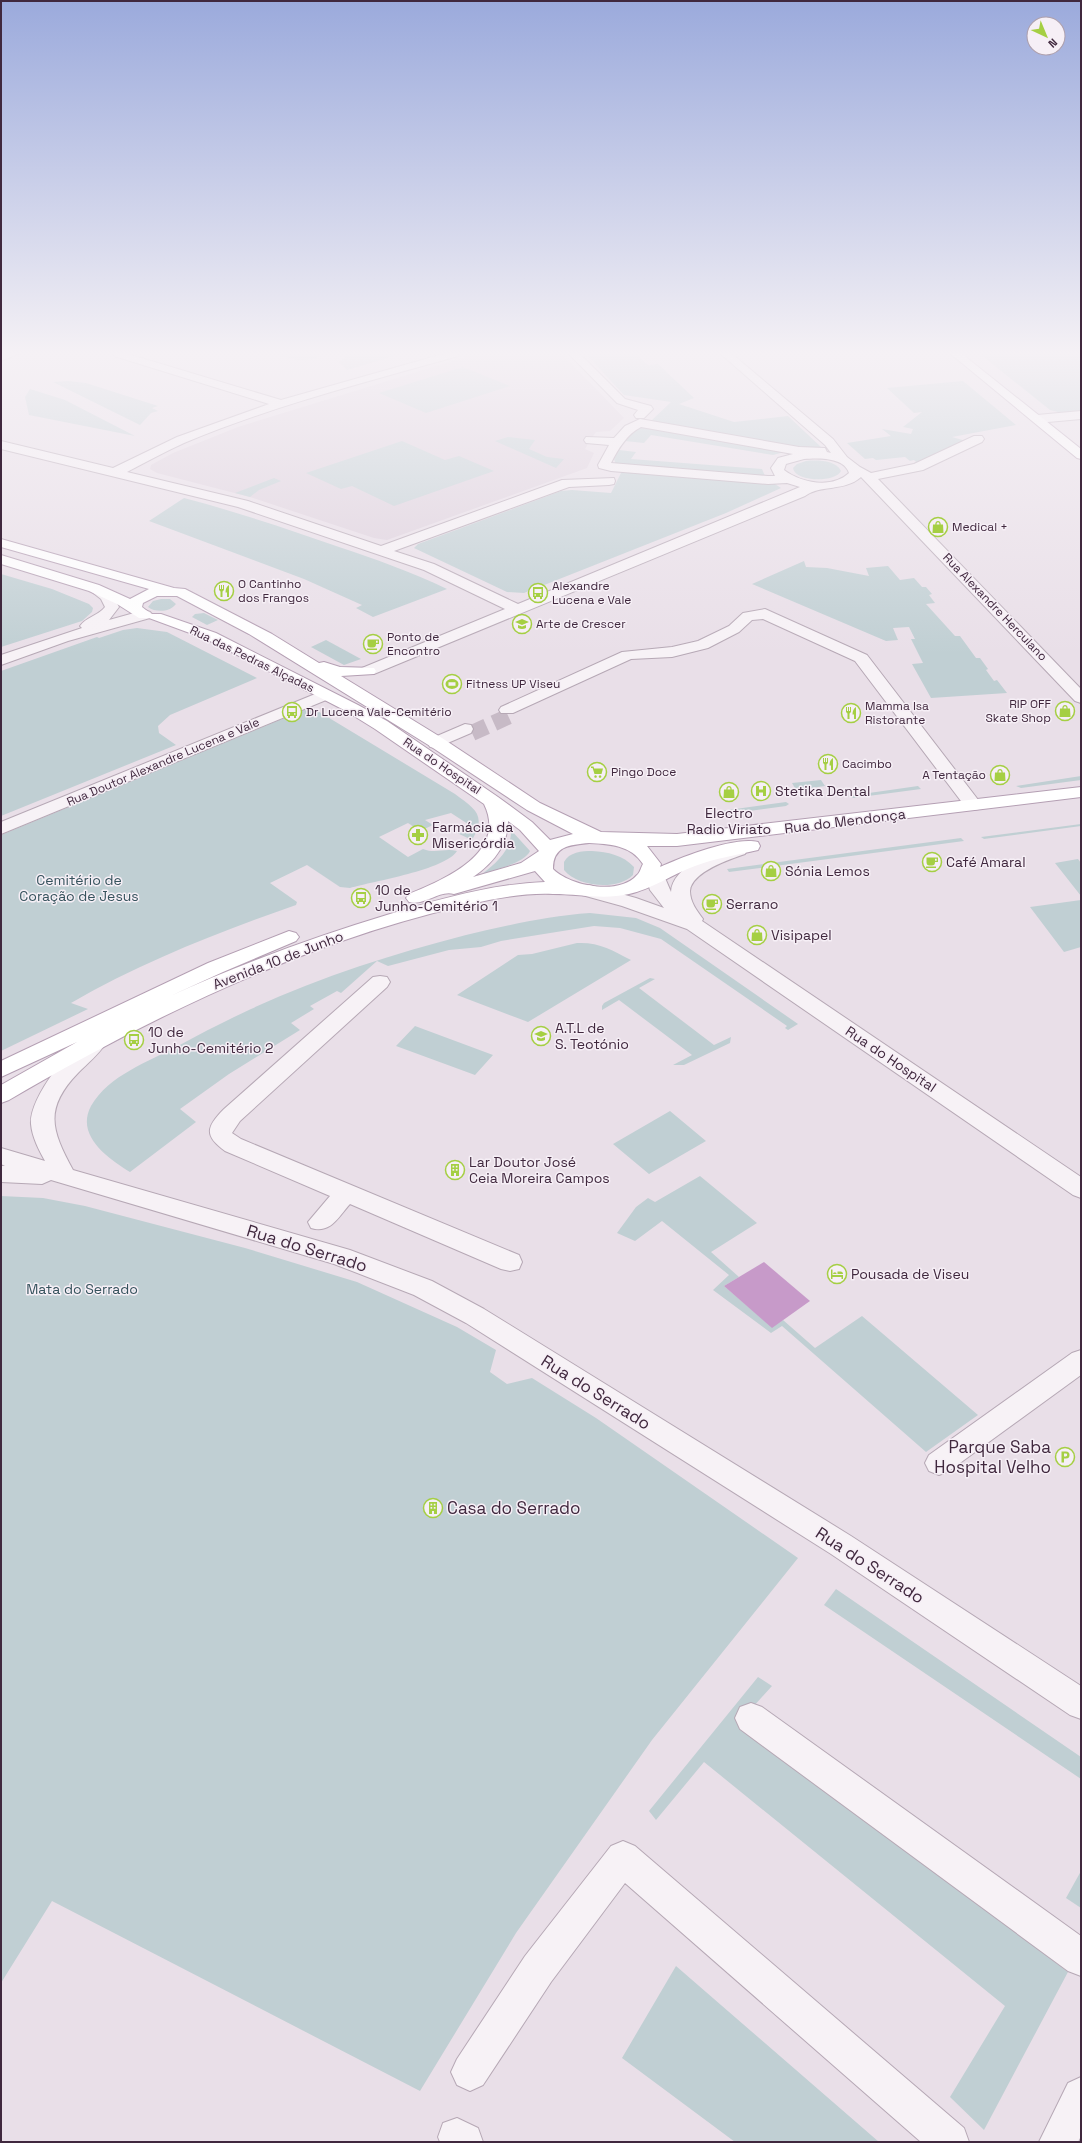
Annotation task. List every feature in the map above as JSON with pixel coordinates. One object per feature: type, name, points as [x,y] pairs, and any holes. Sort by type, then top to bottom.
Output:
[{"type":"main road","name":"Rua das Pedras Alçadas","points":[[1,544],[115,574],[186,595],[191,599],[330,670],[344,672],[368,671]]},
{"type":"main road","name":"Rua das Pedras Alçadas","points":[[1,559],[94,588],[141,609],[211,636],[325,695]]},
{"type":"main road","name":"Rua das Pedras Alçadas","points":[[141,609],[154,592],[171,591]]},
{"type":"main road","name":"Rua das Pedras Alçadas","points":[[141,609],[183,611],[188,607],[191,599]]},
{"type":"main road","name":"Rua do Hospital","points":[[255,631],[432,740],[539,812],[569,827],[603,838]]},
{"type":"main road","name":"Rua do Hospital","points":[[368,671],[359,680],[359,686],[423,729],[432,740]]},
{"type":"main road","name":"Rua do Hospital","points":[[325,695],[381,725],[492,800],[526,826],[547,853]]},
{"type":"main road","name":"Rua do Mendonça","points":[[603,838],[677,840],[1081,792]]},
{"type":"main road","points":[[416,898],[470,871],[490,850],[498,838],[500,827],[499,816],[492,800]]},
{"type":"main road","name":"Rua do Mendonça","points":[[746,847],[1081,806]]},
{"type":"main road","points":[[603,838],[631,844],[640,850],[650,860],[652,873]]},
{"type":"main road","name":"Avenida 10 de Junho","points":[[1,1070],[180,982],[242,954],[302,933],[416,898],[528,867],[537,863],[563,841],[603,838]]},
{"type":"main road","name":"Avenida 10 de Junho","points":[[1,1095],[61,1060],[221,980],[312,945],[364,928],[452,903],[504,891],[535,888],[618,891],[632,887],[652,873],[704,855],[746,847]]},
{"type":"main road","points":[[547,853],[543,861],[544,873],[557,883],[582,890]]},
{"type":"street","points":[[39,454],[243,504],[444,574],[516,609]]},
{"type":"street","points":[[116,472],[153,454]]},
{"type":"street","points":[[610,454],[605,463],[607,466],[768,480],[787,479],[812,485],[832,485],[849,480],[856,474],[856,470]]},
{"type":"street","points":[[787,479],[778,472],[777,468],[782,461],[802,454]]},
{"type":"street","points":[[827,454],[843,460]]},
{"type":"street","points":[[827,454],[843,460]]},
{"type":"street","points":[[869,477],[918,467],[945,454]]},
{"type":"street","name":"Rua Alexandre Herculano","points":[[843,460],[856,470],[869,477],[1081,698]]},
{"type":"street","points":[[380,551],[566,483],[609,481]]},
{"type":"street","points":[[368,671],[800,493],[812,485]]},
{"type":"street","points":[[63,638],[106,616],[112,607],[107,597],[94,588]]},
{"type":"street","points":[[92,624],[141,609]]},
{"type":"street","points":[[1,660],[141,609]]},
{"type":"street","points":[[507,710],[628,656],[672,652],[703,644],[734,629],[748,616],[765,614],[861,658],[973,805]]},
{"type":"street","name":"Rua Doutor Alexandre Lucena e Vale","points":[[1,830],[325,695]]},
{"type":"street","points":[[432,740],[465,729]]},
{"type":"street","name":"Rua do Mendonça","points":[[700,928],[681,900],[680,890],[687,877],[695,870],[718,857],[746,847]]},
{"type":"street","name":"Rua do Hospital","points":[[652,873],[670,904],[686,919],[1081,1189]]},
{"type":"street","name":"Rua do Hospital","points":[[582,890],[629,902],[700,928]]},
{"type":"street","points":[[380,982],[232,1115],[225,1122],[220,1133],[222,1137],[233,1145],[510,1262]]},
{"type":"street","points":[[65,1176],[42,1123],[44,1108],[50,1093],[59,1080],[96,1042]]},
{"type":"street","points":[[1,1156],[65,1176]]},
{"type":"street","points":[[1,1174],[65,1176]]},
{"type":"street","name":"Rua do Serrado","points":[[65,1176],[341,1257],[423,1288],[475,1316],[834,1541],[1081,1704]]},
{"type":"street","points":[[320,1222],[346,1192]]},
{"type":"street","points":[[939,1463],[1081,1361]]},
{"type":"street","points":[[751,1718],[1081,1958]]},
{"type":"street","points":[[470,2072],[538,1969],[623,1858],[950,2142]]},
{"type":"street","points":[[1058,2142],[1081,2096]]},
{"type":"shaded area","points":[[171,454],[594,454],[587,468],[387,540],[374,538],[250,497],[157,473],[150,469],[151,465]]},
{"type":"shaded area","points":[[764,1262],[810,1301],[772,1328],[724,1286]]},
{"type":"green space","points":[[363,454],[431,454],[445,460],[459,456],[494,471],[394,506],[352,486],[341,489],[306,473]]},
{"type":"green space","points":[[524,454],[540,454],[547,457],[564,459],[556,468]]},
{"type":"green space","points":[[617,454],[635,454],[631,459],[762,469],[765,476],[616,465],[614,459]]},
{"type":"green space","points":[[859,454],[939,454],[916,465],[914,464],[917,463],[914,460],[910,461],[905,457],[876,460],[873,458],[865,459]]},
{"type":"green space","points":[[806,461],[831,463],[839,467],[841,471],[831,478],[824,479],[807,478],[795,473],[793,468],[797,464]]},
{"type":"green space","points":[[622,471],[775,484],[781,488],[726,513],[524,593],[507,592],[414,548],[418,544],[561,491],[572,490],[611,493]]},
{"type":"green space","points":[[274,478],[281,481],[259,490],[250,497],[235,493]]},
{"type":"green space","points":[[184,498],[262,521],[366,556],[407,571],[447,589],[373,617],[356,608],[362,605],[304,579],[149,521]]},
{"type":"green space","points":[[804,561],[806,567],[827,568],[869,576],[866,568],[888,566],[900,580],[914,578],[922,587],[926,587],[932,594],[929,595],[935,603],[926,604],[955,636],[960,636],[976,658],[980,658],[994,681],[997,680],[1007,693],[931,698],[912,664],[923,663],[911,639],[915,639],[909,627],[893,628],[898,640],[886,641],[752,584]]},
{"type":"green space","points":[[1,574],[52,589],[89,604],[93,608],[92,612],[82,621],[1,647]]},
{"type":"green space","points":[[170,599],[176,604],[170,609],[163,611],[148,607],[153,601]]},
{"type":"green space","points":[[204,613],[218,620],[207,625],[192,617],[195,614]]},
{"type":"green space","points":[[137,628],[167,632],[257,678],[170,715],[158,726],[159,733],[176,745],[1,816],[1,671],[97,637],[99,638],[123,630]]},
{"type":"green space","points":[[326,640],[361,659],[344,665],[311,647]]},
{"type":"green space","name":"Cemitério de Coração de Jesus","points":[[311,707],[455,794],[468,804],[477,813],[478,818],[478,824],[472,840],[457,833],[471,826],[451,813],[425,820],[433,825],[420,831],[408,823],[379,837],[408,857],[423,849],[432,851],[457,851],[450,858],[439,864],[408,874],[350,888],[340,887],[307,865],[270,883],[297,902],[296,905],[210,937],[125,974],[71,1003],[88,1009],[1,1051],[1,835]]},
{"type":"green space","points":[[1081,776],[1081,780],[1021,788],[1016,786]]},
{"type":"green space","points":[[821,780],[825,786],[796,790],[792,783]]},
{"type":"green space","points":[[918,786],[921,789],[853,798],[848,796]]},
{"type":"green space","points":[[786,802],[789,804],[786,806],[719,815],[714,812]]},
{"type":"green space","points":[[1081,824],[1081,826],[984,839],[981,837]]},
{"type":"green space","points":[[511,830],[530,851],[522,859],[516,862],[482,874],[498,860],[506,849],[511,837]]},
{"type":"green space","points":[[961,838],[964,841],[729,872],[727,869]]},
{"type":"green space","points":[[592,851],[609,853],[620,857],[634,867],[633,875],[626,880],[617,883],[598,885],[578,880],[570,876],[564,870],[564,862],[569,856],[580,852]]},
{"type":"green space","points":[[1078,859],[1081,863],[1081,896],[1055,863]]},
{"type":"green space","points":[[1081,900],[1081,947],[1064,952],[1030,907]]},
{"type":"green space","points":[[590,913],[636,918],[660,928],[798,1024],[788,1030],[785,1028],[787,1026],[661,939],[620,928],[594,926],[501,941],[481,947],[449,950],[388,966],[377,961],[341,993],[337,991],[310,1006],[314,1009],[291,1023],[300,1030],[229,1074],[180,1109],[196,1122],[130,1172],[104,1153],[91,1137],[87,1127],[87,1117],[91,1106],[108,1086],[130,1070],[277,997],[357,967],[439,942],[528,921]]},
{"type":"green space","points":[[577,943],[599,945],[631,960],[528,1022],[457,995],[518,955],[532,954]]},
{"type":"green space","points":[[650,978],[655,979],[639,988],[714,1045],[731,1037],[730,1043],[684,1065],[673,1065],[692,1055],[619,1000],[602,1010],[604,1003]]},
{"type":"green space","points":[[415,1026],[493,1055],[475,1075],[396,1046]]},
{"type":"green space","points":[[670,1111],[706,1141],[649,1174],[613,1144]]},
{"type":"green space","points":[[700,1176],[757,1223],[711,1252],[739,1277],[724,1286],[772,1327],[783,1320],[815,1348],[862,1316],[978,1415],[926,1452],[782,1326],[771,1333],[713,1290],[729,1275],[662,1221],[635,1241],[617,1233],[636,1207],[648,1198],[655,1202]]},
{"type":"green space","name":"Mata do Serrado","points":[[1,1196],[43,1198],[85,1206],[245,1248],[357,1282],[457,1327],[496,1350],[490,1372],[507,1384],[532,1378],[596,1418],[798,1558],[652,1740],[516,1933],[420,2091],[52,1901],[1,1983]]},
{"type":"green space","points":[[836,1589],[1081,1757],[1081,1779],[824,1605]]},
{"type":"green space","points":[[758,1677],[772,1686],[743,1718],[827,1787],[1068,1972],[984,2130],[950,2097],[1005,2006],[704,1762],[656,1820],[649,1811]]},
{"type":"green space","points":[[1081,1871],[1081,1908],[1066,1898]]},
{"type":"green space","points":[[676,1966],[879,2142],[735,2142],[622,2058]]},
{"type":"tunnel","points":[[472,733],[514,714]]},
{"type":"place","name":"Medical +","points":[[938,527]]},
{"type":"place","name":"O Cantinho dos Frangos","points":[[224,591]]},
{"type":"place","name":"Alexandre Lucena e Vale","points":[[538,593]]},
{"type":"place","name":"Arte de Crescer","points":[[522,624]]},
{"type":"place","name":"Ponto de Encontro","points":[[373,644]]},
{"type":"place","name":"Fitness UP Viseu","points":[[452,684]]},
{"type":"place","name":"RIP OFF Skate Shop","points":[[1065,711]]},
{"type":"place","name":"Dr Lucena Vale-Cemitério","points":[[292,712]]},
{"type":"place","name":"Mamma Isa Ristorante","points":[[851,713]]},
{"type":"place","name":"Cacimbo","points":[[828,764]]},
{"type":"place","name":"Pingo Doce","points":[[597,772]]},
{"type":"place","name":"A Tentação","points":[[1000,775]]},
{"type":"place","name":"Stetika Dental","points":[[761,791]]},
{"type":"place","name":"Electro Radio Viriato","points":[[729,792]]},
{"type":"place","name":"Farmácia da Misericórdia","points":[[418,835]]},
{"type":"place","name":"Café Amaral","points":[[932,862]]},
{"type":"place","name":"Sónia Lemos","points":[[771,871]]},
{"type":"place","name":"10 de Junho-Cemitério 1","points":[[361,898]]},
{"type":"place","name":"Serrano","points":[[712,904]]},
{"type":"place","name":"Visipapel","points":[[757,935]]},
{"type":"place","name":"A.T.L de S. Teotónio","points":[[541,1036]]},
{"type":"place","name":"10 de Junho-Cemitério 2","points":[[134,1040]]},
{"type":"place","name":"Lar Doutor José Ceia Moreira Campos","points":[[455,1170]]},
{"type":"place","name":"Pousada de Viseu","points":[[837,1274]]},
{"type":"place","name":"Parque Saba Hospital Velho","points":[[1065,1457]]},
{"type":"place","name":"Casa do Serrado","points":[[433,1508]]}]
